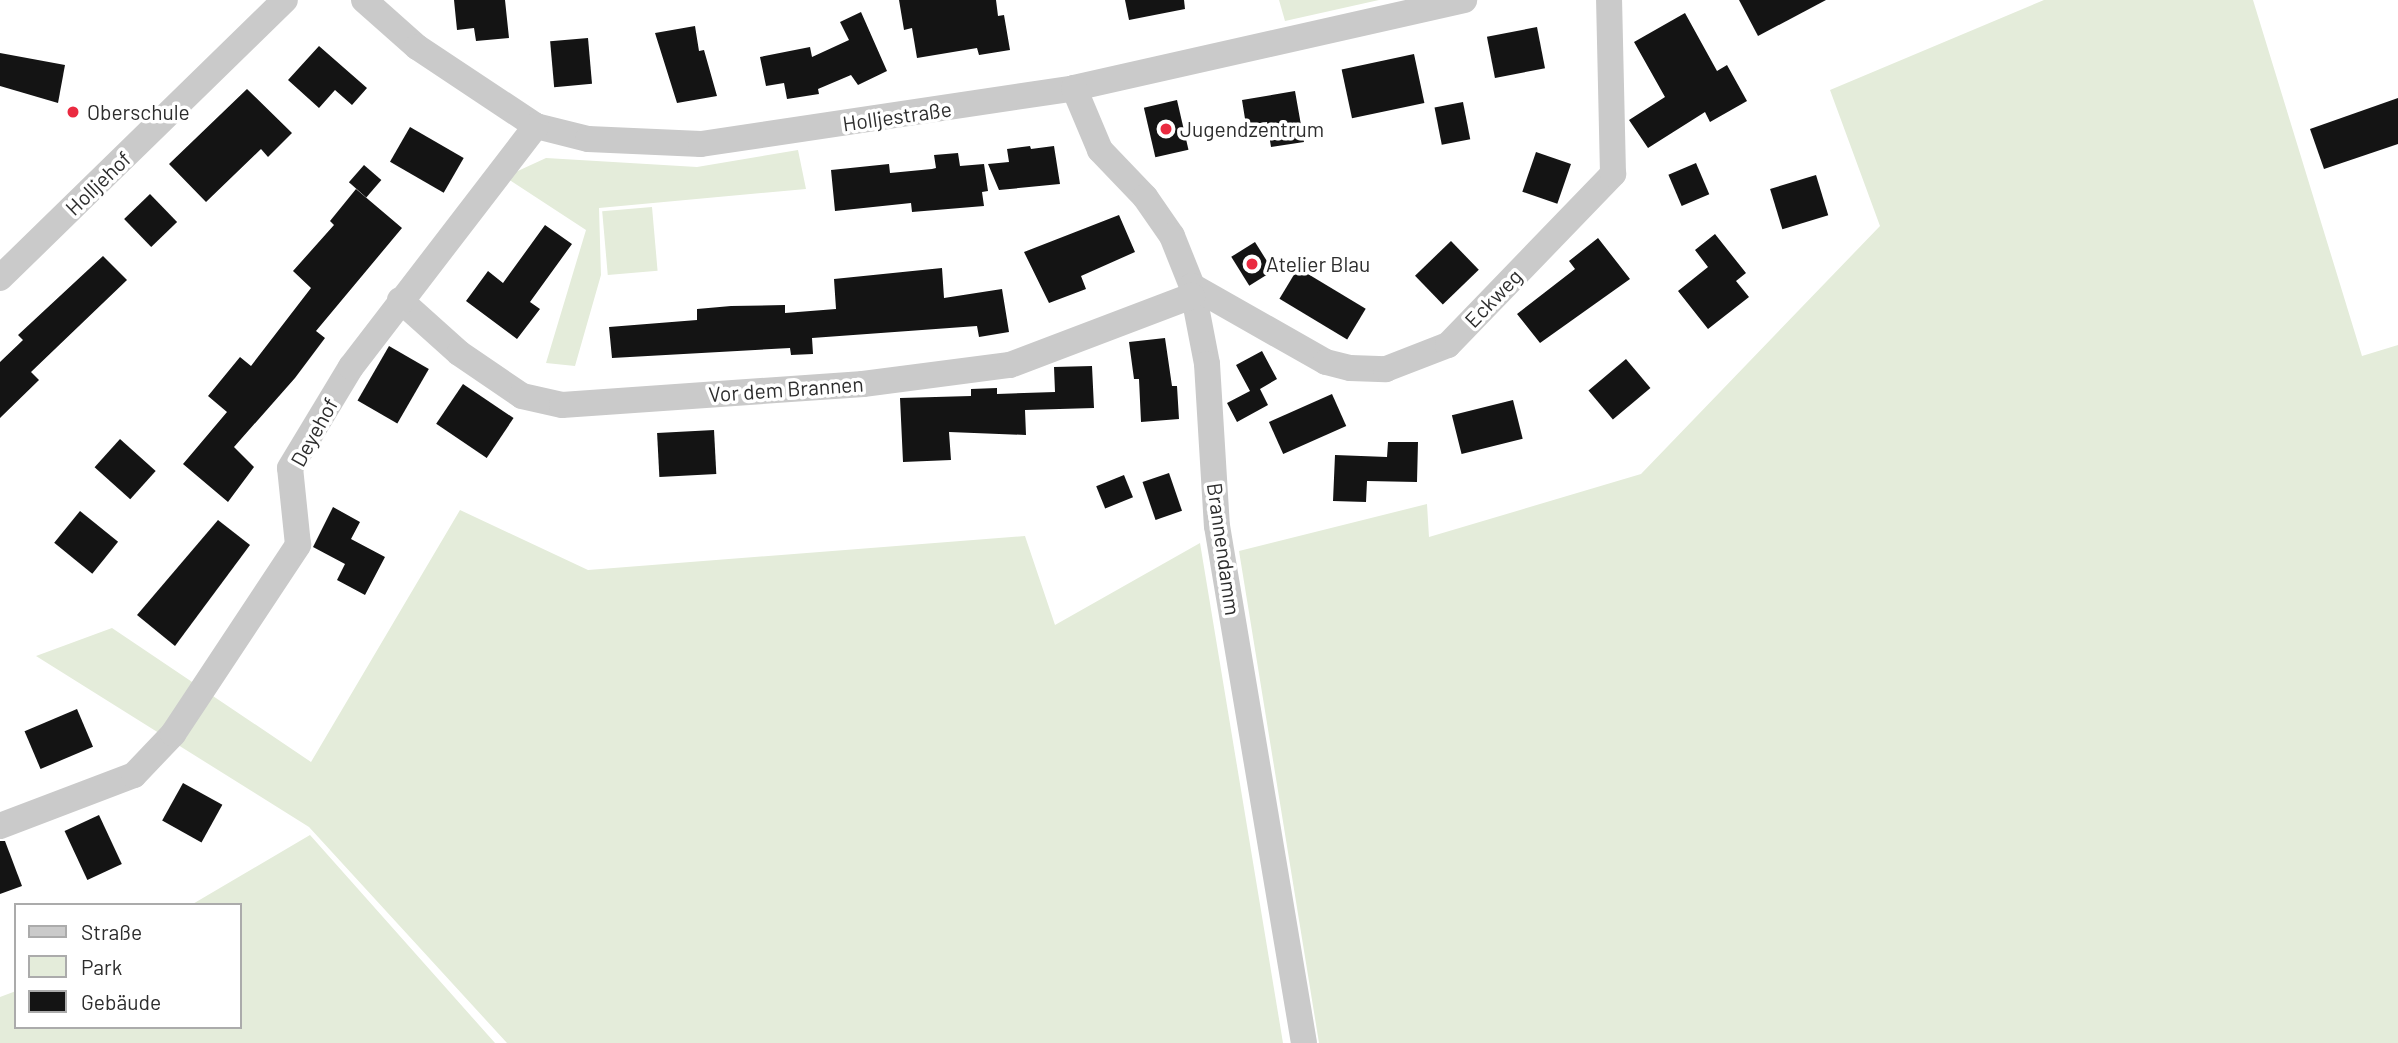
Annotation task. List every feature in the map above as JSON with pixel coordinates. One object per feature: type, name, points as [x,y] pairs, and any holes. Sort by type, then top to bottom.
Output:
[{"type":"street","name":"Holljehof","points":[[0,278],[285,0]]},
{"type":"street","name":"Holljestraße","points":[[364,0],[417,47],[536,126],[588,139],[701,144],[1074,88],[1464,0]]},
{"type":"street","name":"Eckweg","points":[[1192,291],[1326,362],[1350,368],[1386,369],[1448,345],[1613,174],[1609,0]]},
{"type":"street","name":"Brannendamm","points":[[1074,88],[1100,150],[1145,197],[1172,236],[1192,291],[1207,364],[1217,526],[1304,1043]]},
{"type":"street","name":"Deyehof","points":[[0,826],[134,775],[185,718],[298,545],[290,468],[351,367],[536,126]]},
{"type":"street","name":"Vor dem Brannen","points":[[400,300],[459,353],[522,396],[562,405],[863,384],[1010,365],[1192,291]]},
{"type":"green space","points":[[1279,0],[1379,0],[1285,21]]},
{"type":"green space","points":[[2044,0],[2253,0],[2362,356],[2398,345],[2398,1043],[1319,1043],[1239,551],[1427,504],[1429,537],[1641,474],[1880,226],[1830,90]]},
{"type":"green space","points":[[798,150],[806,189],[599,208],[601,275],[575,366],[546,363],[586,230],[505,177],[546,158],[697,167]]},
{"type":"green space","points":[[652,207],[658,271],[608,275],[602,211]]},
{"type":"green space","points":[[460,510],[588,570],[1025,536],[1055,625],[1200,543],[1283,1043],[507,1043],[309,827],[36,656],[112,628],[311,762]]},
{"type":"green space","points":[[310,835],[495,1043],[0,1043],[0,997],[14,992],[14,1029],[242,1029],[242,903],[194,903]]},
{"type":"building","points":[[454,0],[505,0],[509,38],[476,41],[474,28],[457,30]]},
{"type":"building","points":[[899,0],[996,0],[998,16],[1004,15],[1010,50],[979,55],[977,48],[917,58],[912,28],[904,30]]},
{"type":"building","points":[[1125,0],[1184,0],[1185,9],[1129,20]]},
{"type":"building","points":[[1739,0],[1826,0],[1758,36]]},
{"type":"building","points":[[861,12],[887,71],[858,85],[851,75],[818,89],[819,94],[787,99],[784,83],[766,86],[760,57],[810,47],[812,57],[849,40],[840,22]]},
{"type":"building","points":[[1685,13],[1717,71],[1727,65],[1747,101],[1710,122],[1705,112],[1648,148],[1629,120],[1665,97],[1634,42]]},
{"type":"building","points":[[695,26],[699,51],[704,50],[717,96],[677,103],[655,33]]},
{"type":"building","points":[[1537,27],[1545,68],[1495,78],[1487,37]]},
{"type":"building","points":[[588,38],[592,84],[554,87],[550,41]]},
{"type":"building","points":[[319,46],[367,88],[352,105],[335,90],[319,108],[288,80]]},
{"type":"building","points":[[0,53],[65,65],[58,103],[0,86]]},
{"type":"building","points":[[1414,54],[1424,103],[1352,118],[1342,69]]},
{"type":"building","points":[[247,89],[292,133],[268,157],[261,149],[206,202],[169,164]]},
{"type":"building","points":[[1295,91],[1304,142],[1271,147],[1267,122],[1246,125],[1242,100]]},
{"type":"building","points":[[2398,98],[2398,144],[2324,169],[2310,129]]},
{"type":"building","name":"Jugendzentrum","points":[[1177,100],[1188,150],[1155,157],[1144,108]]},
{"type":"building","points":[[1463,102],[1470,139],[1442,145],[1435,108]]},
{"type":"building","points":[[410,127],[464,158],[444,193],[390,162]]},
{"type":"building","points":[[1030,146],[1031,149],[1054,146],[1060,184],[999,190],[988,164],[1009,162],[1007,149]]},
{"type":"building","points":[[1536,152],[1571,164],[1557,204],[1522,192]]},
{"type":"building","points":[[958,153],[960,166],[984,164],[988,191],[982,192],[984,206],[912,212],[911,203],[835,211],[831,170],[889,164],[890,173],[932,169],[936,168],[934,155]]},
{"type":"building","points":[[1696,163],[1709,194],[1682,206],[1668,175]]},
{"type":"building","points":[[364,165],[381,180],[366,197],[349,182]]},
{"type":"building","points":[[1816,175],[1828,215],[1782,229],[1770,189]]},
{"type":"building","points":[[356,189],[402,228],[316,331],[325,338],[295,378],[234,447],[254,467],[228,502],[183,464],[227,412],[208,396],[240,357],[251,366],[311,288],[293,271],[334,225],[330,221]]},
{"type":"building","points":[[150,194],[177,222],[151,247],[124,219]]},
{"type":"building","points":[[1119,215],[1135,252],[1081,276],[1086,289],[1049,303],[1024,252]]},
{"type":"building","points":[[545,225],[572,244],[530,302],[540,309],[517,339],[466,301],[488,271],[503,283]]},
{"type":"building","points":[[1715,234],[1746,273],[1736,281],[1749,297],[1708,329],[1678,291],[1708,267],[1695,250]]},
{"type":"building","points":[[1598,238],[1630,279],[1540,343],[1517,314],[1575,269],[1569,261]]},
{"type":"building","points":[[1451,241],[1479,270],[1443,305],[1415,276]]},
{"type":"building","name":"Atelier Blau","points":[[1255,242],[1273,271],[1249,286],[1231,257]]},
{"type":"building","points":[[103,256],[127,280],[31,372],[39,380],[0,418],[0,362],[23,340],[18,335]]},
{"type":"building","points":[[942,268],[944,298],[1002,289],[1009,332],[979,337],[977,326],[812,338],[813,354],[791,355],[790,348],[612,358],[609,327],[697,320],[697,309],[731,306],[785,305],[785,313],[836,309],[834,279]]},
{"type":"building","points":[[1298,268],[1366,309],[1347,340],[1279,299]]},
{"type":"building","points":[[1165,338],[1172,386],[1177,386],[1179,419],[1141,422],[1139,379],[1134,379],[1129,342]]},
{"type":"building","points":[[389,346],[429,369],[397,424],[358,401]]},
{"type":"building","points":[[1262,351],[1277,379],[1260,389],[1268,405],[1237,422],[1227,403],[1250,391],[1236,365]]},
{"type":"building","points":[[1626,359],[1650,388],[1613,420],[1588,390]]},
{"type":"building","points":[[1092,366],[1094,408],[1025,410],[1026,435],[949,432],[951,460],[903,462],[900,398],[971,396],[971,389],[997,388],[997,394],[1055,392],[1054,367]]},
{"type":"building","points":[[463,384],[514,418],[487,458],[436,424]]},
{"type":"building","points":[[1332,394],[1346,426],[1283,454],[1269,422]]},
{"type":"building","points":[[1513,400],[1523,439],[1462,454],[1452,415]]},
{"type":"building","points":[[714,430],[716,474],[659,477],[657,433]]},
{"type":"building","points":[[120,439],[156,471],[130,499],[95,467]]},
{"type":"building","points":[[1388,442],[1418,442],[1417,482],[1367,481],[1366,502],[1333,501],[1335,455],[1387,457]]},
{"type":"building","points":[[1169,473],[1182,511],[1156,520],[1143,482]]},
{"type":"building","points":[[1124,475],[1133,497],[1105,508],[1096,486]]},
{"type":"building","points":[[333,507],[360,522],[351,539],[385,557],[365,595],[337,580],[345,564],[313,547]]},
{"type":"building","points":[[80,511],[118,542],[92,574],[54,543]]},
{"type":"building","points":[[218,520],[250,545],[175,646],[137,615]]},
{"type":"building","points":[[77,709],[93,747],[41,769],[25,731]]},
{"type":"building","points":[[183,783],[222,805],[202,842],[162,821]]},
{"type":"building","points":[[99,815],[122,864],[87,880],[65,831]]},
{"type":"building","points":[[0,841],[5,841],[22,886],[0,894]]},
{"type":"place","name":"Oberschule","points":[[73,112]]},
{"type":"place","name":"Jugendzentrum","points":[[1166,129]]},
{"type":"place","name":"Atelier Blau","points":[[1252,264]]}]
